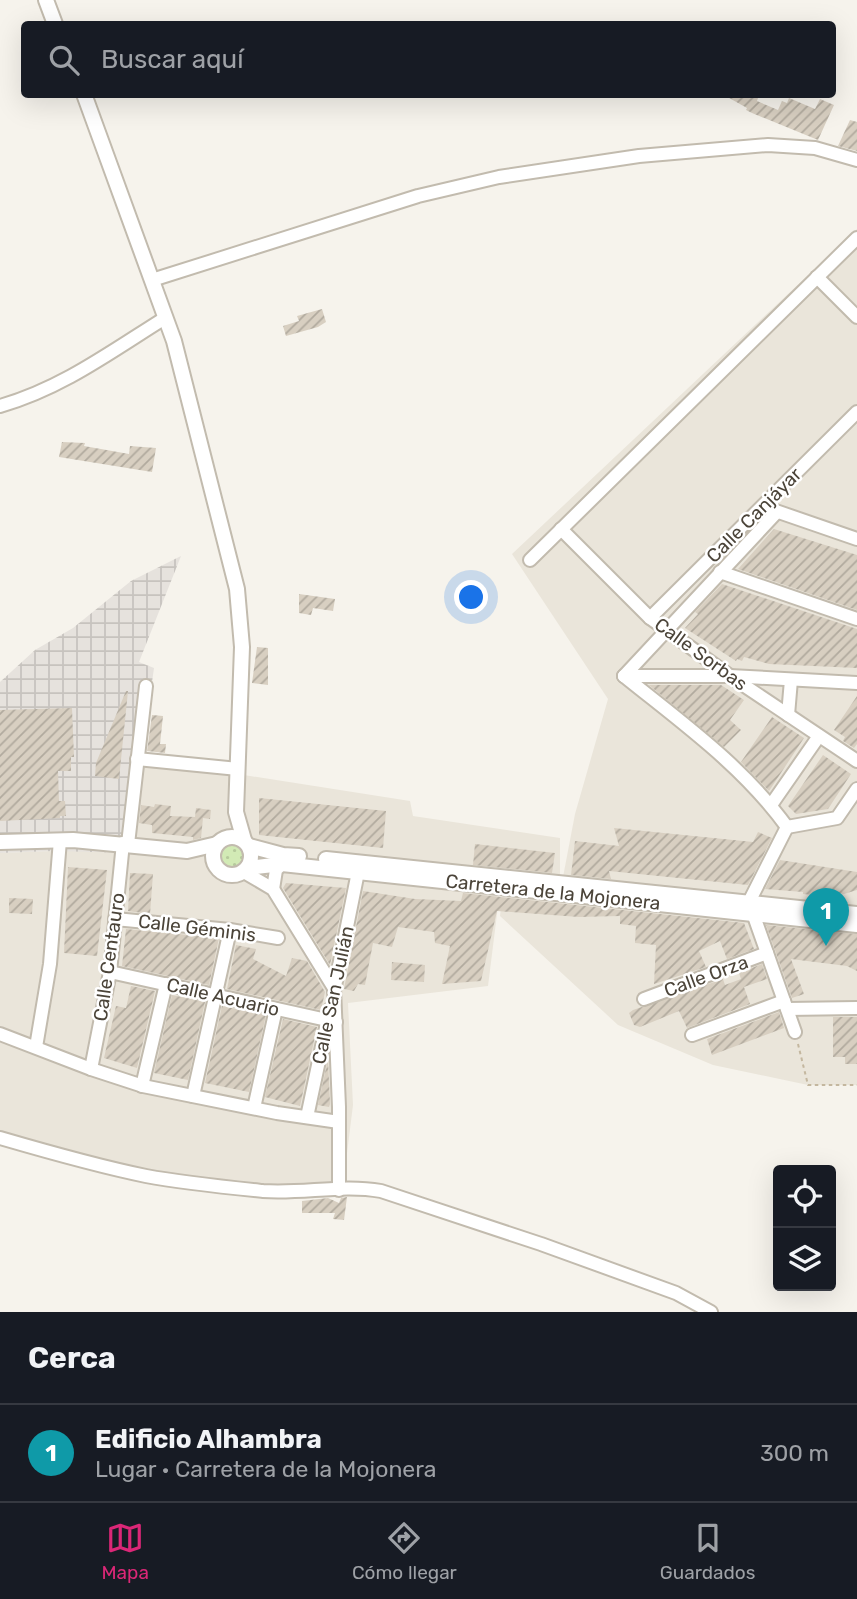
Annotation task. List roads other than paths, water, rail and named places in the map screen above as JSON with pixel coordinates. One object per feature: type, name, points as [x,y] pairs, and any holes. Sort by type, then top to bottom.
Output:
[{"type":"street","points":[[46,0],[54,21]]},
{"type":"street","points":[[85,98],[181,368],[237,589],[242,647],[236,812],[252,855],[246,870]]},
{"type":"street","points":[[152,280],[418,196],[499,177],[639,156],[768,145],[815,148],[857,160]]},
{"type":"street","points":[[530,560],[857,238]]},
{"type":"street","points":[[817,277],[857,317]]},
{"type":"street","points":[[0,406],[26,399],[88,368],[165,318]]},
{"type":"street","name":"Calle Canjáyar","points":[[650,618],[857,412]]},
{"type":"street","points":[[763,505],[776,512],[857,539]]},
{"type":"street","name":"Calle Canjáyar","points":[[624,676],[776,512]]},
{"type":"street","name":"Calle Sorbas","points":[[561,528],[650,618],[730,676],[857,761]]},
{"type":"street","points":[[720,572],[857,619]]},
{"type":"street","points":[[624,676],[730,676],[857,684]]},
{"type":"street","points":[[624,676],[713,747],[771,805],[787,827]]},
{"type":"street","points":[[788,715],[792,680]]},
{"type":"street","name":"Calle Centauro","points":[[91,1069],[110,972],[146,686]]},
{"type":"street","points":[[771,805],[819,736]]},
{"type":"street","points":[[137,759],[238,769]]},
{"type":"street","points":[[787,827],[837,818],[857,789]]},
{"type":"street","points":[[215,865],[213,854],[236,812]]},
{"type":"street","points":[[787,827],[751,908],[795,1032]]},
{"type":"street","points":[[187,851],[233,836],[247,843]]},
{"type":"street","points":[[36,1047],[50,964],[60,840]]},
{"type":"street","points":[[0,842],[60,840],[187,851],[215,865],[224,874],[246,870]]},
{"type":"street","name":"Carretera de la Mojonera","points":[[247,843],[283,855],[751,908],[857,925]]},
{"type":"street","points":[[273,889],[276,870],[282,864]]},
{"type":"street","name":"Carretera de la Mojonera","points":[[246,870],[282,864],[751,908],[857,914]]},
{"type":"street","points":[[246,870],[273,889],[334,988],[332,1022],[339,1122],[338,1190]]},
{"type":"street","name":"Calle San Julián","points":[[334,988],[358,872]]},
{"type":"street","name":"Calle Géminis","points":[[115,919],[230,930],[278,938]]},
{"type":"street","points":[[193,1096],[230,930]]},
{"type":"street","name":"Calle Orza","points":[[644,999],[767,953]]},
{"type":"street","name":"Calle Acuario","points":[[110,972],[332,1022]]},
{"type":"street","points":[[142,1086],[166,984]]},
{"type":"street","points":[[692,1035],[785,1005],[857,1008]]},
{"type":"street","points":[[254,1108],[276,1009]]},
{"type":"street","name":"Calle San Julián","points":[[307,1117],[332,1022]]},
{"type":"street","points":[[0,1034],[142,1086],[339,1122]]},
{"type":"street","points":[[0,1138],[59,1155],[170,1180],[300,1193],[354,1188],[381,1191],[471,1219],[676,1293],[711,1312]]},
{"type":"place","name":"Edificio Alhambra","points":[[826,946]]}]
